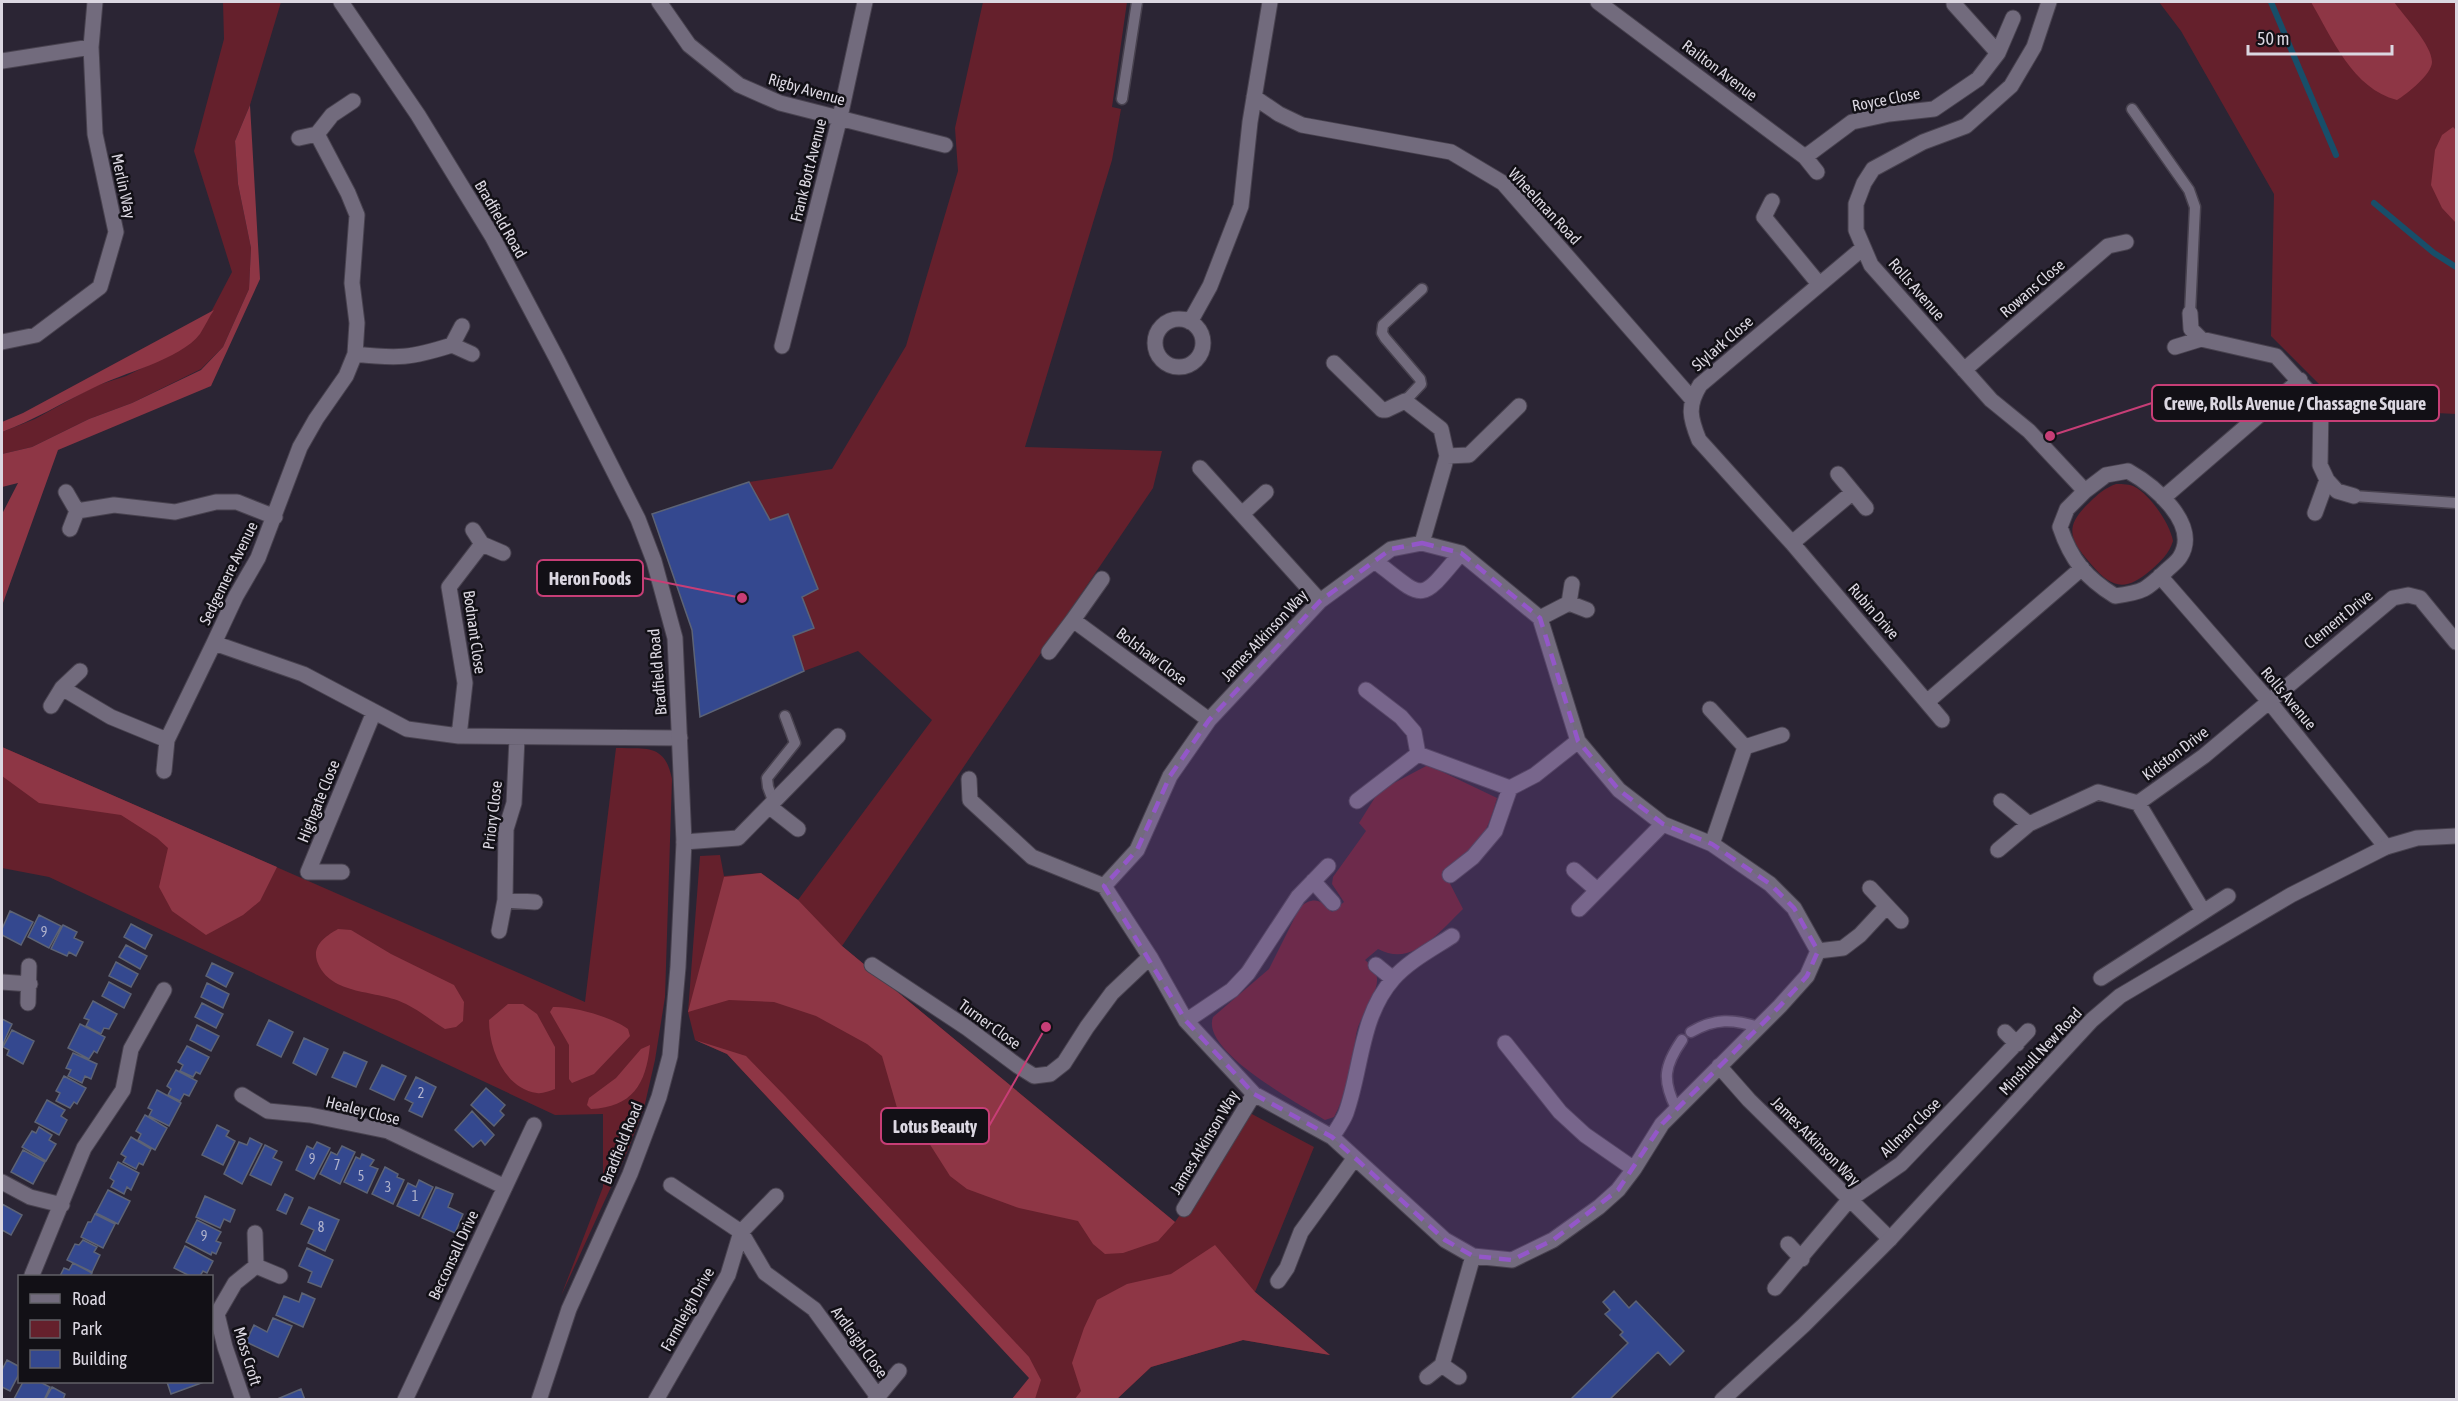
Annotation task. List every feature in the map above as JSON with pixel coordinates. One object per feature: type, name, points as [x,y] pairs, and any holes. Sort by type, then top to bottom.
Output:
[{"type":"street","name":"Merlin Way","points":[[2,342],[36,335],[100,287],[116,231],[95,134],[92,47],[95,2]]},
{"type":"street","name":"Bradfield Road","points":[[341,2],[418,115],[492,236],[638,519],[654,561],[675,638],[684,842],[678,967],[670,1056],[659,1097],[630,1174],[569,1309],[539,1400]]},
{"type":"street","name":"Rigby Avenue","points":[[659,2],[689,45],[739,85],[780,103],[945,145]]},
{"type":"street","name":"Frank Bott Avenue","points":[[782,346],[840,117],[865,2]]},
{"type":"street","points":[[1190,322],[1210,286],[1240,206],[1254,97],[1270,2]]},
{"type":"street","name":"Railton Avenue","points":[[1598,2],[1805,157],[1816,172]]},
{"type":"street","name":"Rolls Avenue","points":[[2049,2],[2034,47],[2011,86],[1966,126],[1923,142],[1874,169],[1863,183],[1856,204],[1856,230],[1872,265],[1990,400],[2030,430],[2085,492]]},
{"type":"street","points":[[1954,4],[1998,53]]},
{"type":"street","name":"Royce Close","points":[[1805,157],[1852,122],[1889,114],[1934,109],[1978,79],[1998,53],[2013,18]]},
{"type":"street","points":[[2,61],[92,47]]},
{"type":"street","name":"Wheelman Road","points":[[1254,97],[1279,114],[1302,125],[1451,153],[1503,183],[1692,399]]},
{"type":"street","points":[[299,138],[316,134],[332,115],[353,102]]},
{"type":"street","name":"Sedgemere Avenue","points":[[316,134],[348,192],[357,215],[352,283],[357,323],[355,354],[346,376],[300,447],[258,558],[236,596],[214,643],[303,674],[407,729],[459,736],[517,738],[680,738]]},
{"type":"street","points":[[1772,201],[1764,217],[1819,284]]},
{"type":"street","name":"Rowans Close","points":[[1964,370],[2108,246],[2126,242]]},
{"type":"street","name":"Slylark Close","points":[[1692,399],[1700,385],[1863,248]]},
{"type":"street","points":[[2190,313],[2191,329],[2201,339]]},
{"type":"street","points":[[452,345],[462,326]]},
{"type":"street","points":[[2175,347],[2201,339],[2277,356],[2321,405],[2320,465],[2327,480],[2337,491],[2354,496]]},
{"type":"street","points":[[355,354],[393,359],[417,356],[452,345],[472,354]]},
{"type":"street","points":[[1334,363],[1382,410],[1405,400],[1441,429],[1447,456],[1422,543]]},
{"type":"street","points":[[2163,498],[2300,380]]},
{"type":"street","points":[[1692,399],[1691,421],[1699,440],[1792,543],[1853,492]]},
{"type":"street","points":[[1447,456],[1469,455],[1519,406]]},
{"type":"street","points":[[1200,468],[1320,601]]},
{"type":"street","points":[[2128,471],[2147,482],[2178,516],[2186,538],[2180,556],[2142,592],[2115,596],[2094,583],[2067,550],[2060,527],[2067,509],[2085,492],[2106,475],[2128,471]]},
{"type":"street","points":[[1838,474],[1866,508]]},
{"type":"street","points":[[2315,513],[2327,480]]},
{"type":"street","points":[[66,492],[77,512]]},
{"type":"street","points":[[1242,514],[1266,492]]},
{"type":"street","points":[[77,512],[114,505],[175,512],[216,502],[237,502],[275,518]]},
{"type":"street","points":[[70,529],[77,512]]},
{"type":"street","points":[[472,530],[482,544],[503,554]]},
{"type":"street","name":"James Atkinson Way","points":[[1540,618],[1461,553],[1422,543],[1391,549],[1320,601],[1209,720],[1170,776],[1137,850],[1104,886],[1150,957],[1186,1021],[1254,1094],[1332,1137],[1445,1240],[1473,1256],[1512,1260],[1553,1240],[1599,1207],[1618,1190],[1662,1124],[1807,976],[1818,951]]},
{"type":"street","name":"Rubin Drive","points":[[1792,543],[1942,720]]},
{"type":"street","name":"Bodnant Close","points":[[459,736],[465,683],[449,587],[482,544]]},
{"type":"street","points":[[1375,561],[1411,589],[1420,592],[1428,591],[1461,553]]},
{"type":"street","points":[[1928,701],[2082,568]]},
{"type":"street","name":"Rolls Avenue","points":[[2160,576],[2268,700],[2386,847]]},
{"type":"street","points":[[1049,652],[1102,579]]},
{"type":"street","points":[[1569,603],[1572,584]]},
{"type":"street","name":"Clement Drive","points":[[2268,700],[2393,598],[2408,595],[2421,598],[2457,642]]},
{"type":"street","points":[[1587,610],[1569,603],[1540,618],[1578,741],[1619,789],[1663,824],[1712,844],[1770,884],[1794,908],[1818,951],[1843,948],[1860,935],[1886,907]]},
{"type":"street","name":"Bolshaw Close","points":[[1073,620],[1209,720]]},
{"type":"street","points":[[164,771],[167,740],[214,643]]},
{"type":"street","points":[[51,706],[62,688],[80,671]]},
{"type":"street","points":[[62,688],[111,717],[167,740]]},
{"type":"street","points":[[1366,690],[1401,717],[1414,732],[1418,754]]},
{"type":"street","name":"Kidston Drive","points":[[1998,850],[2029,824],[2098,792],[2138,803],[2204,756],[2268,700]]},
{"type":"street","points":[[1710,709],[1745,747]]},
{"type":"street","name":"Highgate Close","points":[[342,872],[308,872],[374,712]]},
{"type":"street","points":[[1745,747],[1782,735]]},
{"type":"street","points":[[684,842],[738,838],[838,736]]},
{"type":"street","name":"Priory Close","points":[[499,931],[505,900],[506,829],[514,803],[517,738]]},
{"type":"street","points":[[1450,875],[1473,857],[1495,831],[1510,788],[1535,775],[1578,741]]},
{"type":"street","points":[[1712,844],[1745,747]]},
{"type":"street","points":[[1418,754],[1510,788]]},
{"type":"street","points":[[1357,801],[1418,754]]},
{"type":"street","points":[[969,779],[970,800],[1032,857],[1104,886]]},
{"type":"street","points":[[2001,801],[2029,824]]},
{"type":"street","points":[[2138,803],[2203,910]]},
{"type":"street","points":[[772,805],[798,829]]},
{"type":"street","points":[[1579,909],[1663,824]]},
{"type":"street","name":"Minshull New Road","points":[[1722,1400],[1804,1325],[1890,1239],[2092,1020],[2120,996],[2291,895],[2386,847],[2417,838],[2457,836]]},
{"type":"street","points":[[1186,1021],[1232,990],[1248,973],[1298,897],[1328,866]]},
{"type":"street","points":[[1574,870],[1597,890]]},
{"type":"street","points":[[1313,881],[1333,903]]},
{"type":"street","points":[[1870,888],[1901,921]]},
{"type":"street","points":[[2101,978],[2228,896]]},
{"type":"street","points":[[505,900],[535,902]]},
{"type":"street","points":[[1332,1137],[1345,1115],[1369,1019],[1393,979],[1413,962],[1452,936]]},
{"type":"street","name":"Turner Close","points":[[872,965],[1034,1076],[1050,1074],[1064,1063],[1112,993],[1150,957]]},
{"type":"street","points":[[1376,964],[1393,979]]},
{"type":"street","points":[[28,1003],[29,966]]},
{"type":"street","points":[[2,982],[30,984]]},
{"type":"street","points":[[32,1275],[84,1149],[123,1090],[131,1049],[164,990]]},
{"type":"street","name":"Allman Close","points":[[1775,1288],[1802,1259],[1849,1200],[1901,1164],[2028,1031]]},
{"type":"street","points":[[2005,1032],[2017,1044]]},
{"type":"street","points":[[1504,1043],[1560,1112],[1585,1135],[1634,1169]]},
{"type":"street","name":"James Atkinson Way","points":[[1719,1066],[1749,1100],[1890,1239]]},
{"type":"street","name":"James Atkinson Way","points":[[1184,1209],[1254,1094]]},
{"type":"street","name":"Healey Close","points":[[242,1095],[268,1111],[310,1115],[388,1131],[505,1186]]},
{"type":"street","name":"Becconsall Drive","points":[[405,1400],[534,1125]]},
{"type":"street","points":[[1278,1281],[1287,1268],[1301,1232],[1354,1159]]},
{"type":"street","points":[[2,1182],[30,1197],[62,1205]]},
{"type":"street","points":[[671,1185],[741,1232]]},
{"type":"street","name":"Farmleigh Drive","points":[[656,1400],[728,1275],[741,1232],[776,1196]]},
{"type":"street","name":"Ardleigh Close","points":[[741,1232],[765,1273],[814,1309],[876,1398],[899,1371]]},
{"type":"street","points":[[255,1233],[256,1266],[280,1276]]},
{"type":"street","points":[[1788,1244],[1802,1259]]},
{"type":"street","points":[[1427,1377],[1442,1365],[1473,1256]]},
{"type":"street","name":"Moss Croft","points":[[243,1400],[225,1347],[217,1314],[235,1283],[256,1266]]},
{"type":"street","points":[[1442,1365],[1459,1377]]},
{"type":"lane","points":[[1122,99],[1137,2]]},
{"type":"lane","points":[[2132,109],[2189,190],[2195,207],[2190,313]]},
{"type":"lane","points":[[1405,400],[1421,384],[1420,379],[1413,367],[1385,338],[1382,333],[1383,325],[1422,289]]},
{"type":"lane","points":[[2354,496],[2457,503]]},
{"type":"lane","points":[[772,805],[767,778],[795,743],[785,716]]},
{"type":"lane","points":[[1691,1032],[1721,1019],[1737,1020],[1759,1027]]},
{"type":"lane","points":[[1676,1108],[1668,1093],[1666,1078],[1668,1064],[1682,1040]]},
{"type":"highlighted area","points":[[1422,543],[1461,553],[1540,618],[1578,741],[1619,790],[1663,824],[1712,844],[1770,884],[1794,908],[1818,951],[1807,976],[1780,1006],[1662,1124],[1618,1190],[1553,1240],[1512,1260],[1473,1256],[1445,1240],[1332,1137],[1254,1094],[1186,1021],[1104,886],[1137,850],[1170,776],[1209,720],[1320,601],[1391,549]]},
{"type":"green space","points":[[223,2],[281,2],[250,105],[235,141],[238,184],[251,248],[249,289],[223,347],[201,369],[132,403],[89,419],[32,447],[2,454],[2,432],[35,419],[95,386],[126,376],[183,348],[199,335],[232,272],[194,151],[224,39]]},
{"type":"green space","points":[[983,2],[1127,2],[1112,107],[1121,109],[1112,160],[1025,447],[1162,451],[1153,488],[842,946],[1175,1222],[1250,1113],[1314,1147],[1255,1292],[1330,1355],[1243,1340],[1151,1367],[1117,1399],[1012,1399],[1030,1378],[727,1054],[695,1040],[688,1012],[700,856],[720,855],[724,876],[761,873],[798,900],[932,720],[858,651],[804,671],[793,636],[814,628],[802,597],[818,589],[788,514],[770,520],[749,482],[832,469],[906,346],[958,171],[955,128]]},
{"type":"green space","points":[[2159,2],[2456,2],[2456,414],[2335,408],[2331,396],[2271,336],[2274,194],[2181,31]]},
{"type":"green space","points":[[2116,484],[2133,486],[2147,497],[2164,519],[2173,541],[2167,554],[2155,567],[2134,582],[2126,584],[2112,582],[2098,572],[2077,547],[2072,532],[2076,518],[2082,511],[2099,494]]},
{"type":"green space","points":[[2,747],[585,1002],[616,748],[653,750],[665,759],[672,779],[665,997],[655,1060],[644,1108],[627,1152],[561,1296],[603,1187],[603,1114],[555,1115],[49,877],[2,868]]},
{"type":"green space","points":[[1428,765],[1497,798],[1489,823],[1479,841],[1465,855],[1443,870],[1463,909],[1435,936],[1414,950],[1403,954],[1391,954],[1378,949],[1365,960],[1375,971],[1377,984],[1358,1027],[1354,1055],[1341,1103],[1334,1117],[1325,1120],[1275,1089],[1236,1060],[1213,1031],[1213,1017],[1269,969],[1300,907],[1309,901],[1317,901],[1332,912],[1344,902],[1332,884],[1333,877],[1366,831],[1359,823],[1379,791]]},
{"type":"shaded area","points":[[2311,2],[2394,2],[2427,47],[2431,55],[2431,67],[2424,78],[2397,100],[2382,94],[2356,74],[2345,60]]},
{"type":"shaded area","points":[[250,105],[260,279],[211,386],[58,450],[3,603],[2,514],[18,483],[2,487],[2,454],[32,447],[89,419],[132,403],[201,370],[223,347],[249,289],[251,248],[238,184],[235,141]]},
{"type":"shaded area","points":[[2453,127],[2456,130],[2456,223],[2442,208],[2431,185],[2435,150],[2442,135]]},
{"type":"shaded area","points":[[214,310],[200,334],[179,351],[165,359],[105,382],[2,432],[2,422],[23,413]]},
{"type":"shaded area","points":[[2,747],[277,867],[260,901],[243,915],[206,935],[172,911],[159,887],[168,848],[157,838],[121,815],[39,803],[2,776]]},
{"type":"shaded area","points":[[761,873],[798,900],[842,946],[1175,1222],[1158,1241],[1123,1253],[1105,1254],[1093,1244],[1078,1221],[1019,1208],[967,1189],[950,1176],[929,1143],[902,1125],[882,1056],[867,1044],[816,1016],[774,1002],[729,1000],[688,1012],[724,877]]},
{"type":"shaded area","points":[[338,929],[351,930],[391,954],[454,985],[464,1002],[463,1021],[456,1027],[445,1029],[395,999],[356,990],[332,981],[323,973],[317,961],[316,950],[325,938]]},
{"type":"shaded area","points":[[508,1004],[523,1004],[537,1014],[555,1047],[555,1089],[539,1093],[525,1090],[507,1075],[501,1066],[495,1055],[489,1020]]},
{"type":"shaded area","points":[[553,1007],[581,1010],[603,1017],[628,1029],[630,1036],[594,1074],[572,1083],[569,1079],[569,1045],[550,1012]]},
{"type":"shaded area","points":[[695,1040],[746,1056],[785,1096],[1029,1357],[1041,1380],[1035,1399],[1012,1399],[1029,1378],[727,1054]]},
{"type":"shaded area","points":[[650,1045],[645,1072],[634,1091],[617,1104],[591,1109],[587,1105],[589,1098],[616,1078],[641,1049]]},
{"type":"shaded area","points":[[1215,1245],[1255,1292],[1330,1355],[1243,1340],[1151,1367],[1117,1399],[1075,1399],[1081,1391],[1072,1363],[1097,1300],[1127,1284],[1171,1274]]},
{"type":"building","points":[[749,482],[770,520],[788,514],[818,589],[802,597],[814,628],[793,636],[804,671],[700,717],[692,630],[652,514]]},
{"type":"building","points":[[10,911],[33,922],[21,945],[2,935],[2,929]]},
{"type":"building","points":[[39,915],[61,926],[49,948],[28,937]]},
{"type":"building","points":[[131,924],[152,935],[145,949],[124,937]]},
{"type":"building","points":[[63,925],[77,932],[74,938],[83,942],[76,956],[69,952],[67,956],[51,949]]},
{"type":"building","points":[[126,945],[147,956],[140,969],[119,957]]},
{"type":"building","points":[[116,962],[138,974],[131,987],[109,976]]},
{"type":"building","points":[[212,963],[233,973],[226,987],[206,976]]},
{"type":"building","points":[[109,982],[131,994],[124,1008],[102,996]]},
{"type":"building","points":[[207,983],[229,994],[223,1008],[201,997]]},
{"type":"building","points":[[93,1001],[117,1014],[109,1029],[104,1028],[101,1034],[86,1026],[89,1020],[84,1018]]},
{"type":"building","points":[[202,1003],[223,1014],[216,1028],[195,1017]]},
{"type":"building","points":[[2,1019],[12,1024],[2,1046]]},
{"type":"building","points":[[269,1020],[293,1032],[281,1057],[257,1045]]},
{"type":"building","points":[[80,1024],[105,1037],[97,1053],[94,1051],[89,1059],[68,1048]]},
{"type":"building","points":[[197,1025],[219,1036],[211,1051],[190,1040]]},
{"type":"building","points":[[12,1030],[34,1041],[23,1064],[7,1055],[9,1050],[3,1047]]},
{"type":"building","points":[[304,1038],[328,1049],[316,1075],[293,1063]]},
{"type":"building","points":[[187,1046],[209,1057],[200,1074],[196,1072],[193,1077],[180,1071],[183,1065],[178,1062]]},
{"type":"building","points":[[344,1052],[367,1062],[356,1087],[332,1077]]},
{"type":"building","points":[[73,1053],[97,1064],[91,1079],[85,1076],[82,1083],[68,1076],[71,1070],[66,1068]]},
{"type":"building","points":[[382,1065],[406,1076],[394,1100],[370,1089]]},
{"type":"building","points":[[176,1070],[197,1081],[189,1096],[184,1094],[180,1101],[168,1095],[171,1089],[167,1086]]},
{"type":"building","points":[[64,1076],[86,1088],[77,1104],[74,1102],[70,1108],[56,1101],[60,1093],[56,1091]]},
{"type":"building","points":[[416,1077],[436,1087],[422,1117],[409,1111],[413,1103],[405,1099]]},
{"type":"building","points":[[486,1088],[505,1105],[500,1111],[504,1115],[494,1126],[471,1105]]},
{"type":"building","points":[[157,1090],[181,1103],[169,1126],[149,1116],[152,1110],[148,1108]]},
{"type":"building","points":[[47,1100],[65,1110],[61,1116],[67,1120],[59,1135],[35,1122]]},
{"type":"building","points":[[472,1111],[494,1135],[485,1145],[481,1140],[473,1147],[455,1130]]},
{"type":"building","points":[[145,1115],[167,1128],[155,1150],[138,1140],[141,1134],[136,1131]]},
{"type":"building","points":[[217,1125],[229,1131],[226,1136],[235,1141],[223,1165],[202,1155]]},
{"type":"building","points":[[39,1127],[52,1135],[49,1140],[56,1144],[46,1161],[22,1147],[32,1131],[36,1133]]},
{"type":"building","points":[[131,1137],[151,1149],[143,1165],[139,1163],[136,1169],[123,1162],[126,1157],[121,1154]]},
{"type":"building","points":[[250,1138],[262,1144],[242,1184],[224,1174],[239,1142],[247,1145]]},
{"type":"building","points":[[317,1142],[330,1148],[314,1179],[296,1170],[307,1146],[313,1149]]},
{"type":"building","points":[[265,1145],[277,1151],[273,1158],[282,1162],[271,1185],[250,1175]]},
{"type":"building","points":[[342,1146],[355,1152],[340,1184],[320,1174],[331,1152],[337,1155]]},
{"type":"building","points":[[23,1150],[45,1162],[33,1184],[11,1172]]},
{"type":"building","points":[[362,1154],[374,1160],[370,1166],[378,1169],[367,1193],[344,1182],[356,1157],[360,1159]]},
{"type":"building","points":[[118,1162],[139,1173],[131,1190],[127,1187],[124,1194],[111,1187],[114,1181],[110,1178]]},
{"type":"building","points":[[385,1167],[404,1180],[393,1204],[372,1194]]},
{"type":"building","points":[[419,1180],[433,1187],[419,1216],[397,1206],[408,1183],[416,1187]]},
{"type":"building","points":[[436,1187],[453,1194],[448,1207],[463,1214],[455,1233],[422,1218]]},
{"type":"building","points":[[108,1190],[130,1201],[118,1224],[96,1213]]},
{"type":"building","points":[[285,1194],[293,1198],[286,1214],[277,1210]]},
{"type":"building","points":[[205,1196],[235,1210],[230,1222],[224,1219],[220,1228],[196,1217]]},
{"type":"building","points":[[2,1204],[22,1215],[11,1235],[2,1230]]},
{"type":"building","points":[[309,1207],[339,1220],[325,1251],[308,1243],[314,1230],[301,1224]]},
{"type":"building","points":[[95,1214],[115,1224],[103,1248],[81,1237],[88,1222],[91,1222]]},
{"type":"building","points":[[197,1220],[221,1232],[216,1241],[221,1243],[216,1254],[212,1252],[211,1255],[186,1242]]},
{"type":"building","points":[[83,1240],[97,1247],[94,1252],[100,1255],[92,1272],[67,1260],[75,1244],[79,1245]]},
{"type":"building","points":[[185,1246],[213,1261],[207,1273],[203,1271],[201,1275],[188,1275],[174,1268]]},
{"type":"building","points":[[307,1248],[333,1260],[321,1287],[308,1282],[312,1272],[299,1266]]},
{"type":"building","points":[[73,1263],[92,1273],[91,1275],[60,1275],[64,1268],[69,1270]]},
{"type":"building","points":[[1614,1291],[1629,1308],[1636,1301],[1684,1351],[1670,1365],[1658,1352],[1609,1400],[1570,1400],[1628,1343],[1620,1335],[1623,1332],[1605,1314],[1610,1310],[1603,1302]]},
{"type":"building","points":[[302,1293],[315,1299],[303,1327],[276,1315],[284,1296],[299,1302]]},
{"type":"building","points":[[273,1318],[292,1326],[278,1357],[246,1342],[254,1325],[267,1332]]},
{"type":"building","points":[[7,1360],[18,1366],[18,1376],[10,1391],[2,1387],[2,1370]]},
{"type":"building","points":[[22,1383],[42,1383],[50,1387],[44,1400],[14,1399]]},
{"type":"building","points":[[167,1383],[201,1383],[171,1394]]},
{"type":"building","points":[[52,1387],[65,1394],[63,1400],[45,1400]]},
{"type":"building","points":[[301,1389],[305,1400],[275,1400]]},
{"type":"waterway","points":[[2271,2],[2336,155]]},
{"type":"waterway","points":[[2374,203],[2434,253],[2456,267]]},
{"type":"place","name":"Crewe, Rolls Avenue / Chassagne Square","points":[[2050,436]]},
{"type":"place","name":"Heron Foods","points":[[742,598]]},
{"type":"place","name":"Lotus Beauty","points":[[1046,1027]]}]
